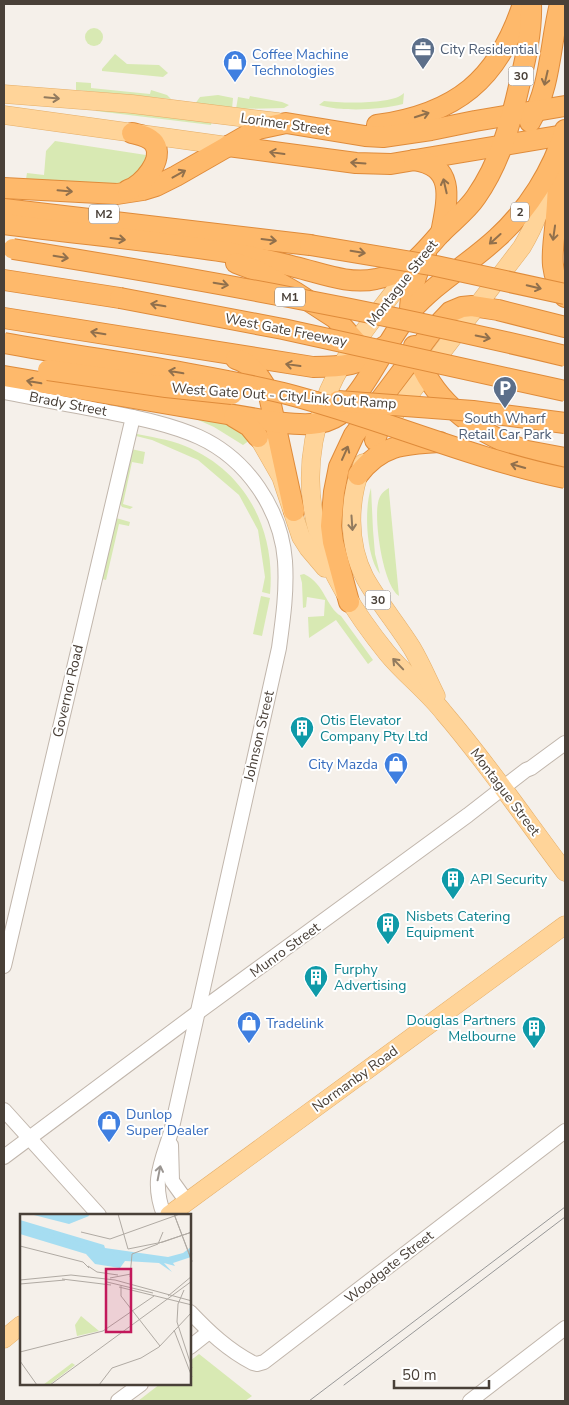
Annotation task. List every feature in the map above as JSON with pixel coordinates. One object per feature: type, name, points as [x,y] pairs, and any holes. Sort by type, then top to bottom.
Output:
[{"type":"highway","points":[[323,128],[398,122],[423,115],[457,99],[477,84],[497,60],[515,26],[523,4]]},
{"type":"highway","name":"Montague Street","points":[[431,245],[467,209],[476,197],[494,166],[503,145],[529,38],[531,4]]},
{"type":"highway","points":[[503,145],[524,130],[535,112],[546,77],[560,4]]},
{"type":"highway","name":"Lorimer Street","points":[[286,124],[382,137],[565,106]]},
{"type":"highway","points":[[228,146],[258,129],[286,124]]},
{"type":"highway","name":"M2","points":[[117,194],[135,188],[146,176],[156,159],[156,148],[152,140],[132,132]]},
{"type":"highway","points":[[228,146],[356,163],[390,164],[503,145],[562,142],[552,248],[553,265],[558,284],[565,296]]},
{"type":"highway","name":"2","points":[[365,357],[393,338],[410,313],[425,297],[498,238],[534,194],[562,142]]},
{"type":"highway","name":"M2","points":[[4,188],[117,194],[144,190],[156,186],[228,146]]},
{"type":"highway","points":[[411,160],[436,166],[444,179],[447,194],[431,245],[423,258],[417,274],[410,313],[411,333],[424,373],[439,395],[459,415],[476,428],[496,439],[529,450],[565,458]]},
{"type":"highway","name":"M2","points":[[4,198],[53,204],[199,240]]},
{"type":"highway","points":[[4,209],[199,240],[257,258],[335,277],[356,280],[376,280],[405,269],[431,245]]},
{"type":"highway","points":[[4,224],[199,240],[310,245],[436,266],[565,296]]},
{"type":"highway","points":[[199,240],[228,259],[252,269],[295,292],[334,318],[365,357],[380,390],[382,400],[380,426],[375,440]]},
{"type":"highway","name":"M1","points":[[7,248],[279,294],[565,356]]},
{"type":"highway","name":"West Gate Freeway","points":[[4,280],[120,298],[283,329],[565,391]]},
{"type":"highway","points":[[345,595],[331,526],[334,492],[339,467],[349,444],[416,353],[450,312],[462,307],[478,306],[565,327]]},
{"type":"highway","points":[[4,318],[298,365],[342,367],[365,357]]},
{"type":"highway","points":[[4,343],[199,376],[284,394],[519,467],[565,478]]},
{"type":"highway","points":[[216,353],[251,366],[268,391],[294,511]]},
{"type":"highway","points":[[4,376],[220,413],[298,424],[319,422],[333,418],[346,408],[365,357]]},
{"type":"highway","name":"West Gate Out - CityLink Out Ramp","points":[[4,362],[103,379],[215,392],[436,408],[521,416],[565,423]]},
{"type":"highway","points":[[220,413],[250,426],[258,437]]},
{"type":"highway","points":[[358,475],[373,458],[386,450],[407,445],[449,442],[529,450]]},
{"type":"main road","name":"Lorimer Street","points":[[4,94],[132,104],[286,124]]},
{"type":"main road","points":[[4,115],[228,146]]},
{"type":"main road","name":"Montague Street","points":[[444,712],[412,649],[370,586],[358,560],[352,530],[353,493],[358,475],[375,440],[424,373],[478,306],[522,247],[534,227],[542,208],[562,142]]},
{"type":"main road","name":"Montague Street","points":[[365,357],[431,245]]},
{"type":"main road","name":"Montague Street","points":[[342,367],[324,403],[314,442],[311,474],[315,524],[321,544],[345,595],[388,654],[444,712],[565,872]]},
{"type":"main road","points":[[258,437],[281,477],[304,542],[345,595]]},
{"type":"main road","name":"Normanby Road","points":[[170,1214],[565,925]]},
{"type":"main road","points":[[4,1338],[20,1326]]},
{"type":"street","name":"Brady Street","points":[[4,392],[133,417]]},
{"type":"street","name":"Governor Road","points":[[4,966],[133,417]]},
{"type":"street","name":"Johnson Street","points":[[133,417],[199,437],[239,464],[262,491],[279,531],[285,560],[286,597],[279,648],[171,1132],[158,1175],[158,1198],[164,1214]]},
{"type":"street","name":"Munro Street","points":[[4,1157],[565,743]]},
{"type":"street","points":[[4,1110],[98,1214]]},
{"type":"street","name":"Woodgate Street","points":[[191,1313],[225,1346],[253,1363],[258,1364],[266,1360],[565,1131]]},
{"type":"street","name":"Johnson Street","points":[[171,1132],[173,1182],[187,1202]]},
{"type":"street","points":[[470,1401],[565,1328]]},
{"type":"street","points":[[191,1345],[209,1332]]},
{"type":"street","points":[[118,1401],[140,1385]]},
{"type":"green space","points":[[94,28],[100,31],[103,37],[100,43],[94,46],[88,43],[85,37],[88,31]]},
{"type":"green space","points":[[115,54],[127,64],[159,65],[168,73],[163,77],[102,71]]},
{"type":"green space","points":[[76,82],[91,83],[91,88],[150,94],[151,90],[167,95],[171,99],[76,90]]},
{"type":"green space","points":[[404,93],[403,104],[383,108],[339,109],[319,105],[324,101],[353,103],[389,100]]},
{"type":"green space","points":[[218,95],[233,98],[232,109],[195,104],[200,97]]},
{"type":"green space","points":[[250,96],[289,105],[284,108],[236,109],[238,97],[249,99]]},
{"type":"green space","points":[[96,107],[212,121],[211,125],[96,111]]},
{"type":"green space","points":[[55,141],[146,155],[142,169],[123,183],[102,187],[25,185],[27,173],[44,175],[46,151]]},
{"type":"green space","points":[[187,415],[230,423],[253,438],[243,445],[214,427]]},
{"type":"green space","points":[[133,433],[185,446],[206,457],[225,471],[240,487],[253,505],[268,547],[271,570],[270,594],[262,592],[265,577],[258,530],[239,495],[198,460],[152,440],[132,435]]},
{"type":"green space","points":[[131,449],[145,452],[143,464],[132,462],[123,504],[133,507],[130,509],[122,507],[119,502]]},
{"type":"green space","points":[[371,488],[375,554],[380,574],[375,566],[369,545],[367,508]]},
{"type":"green space","points":[[389,488],[399,596],[393,590],[384,567],[377,524],[379,500],[382,494]]},
{"type":"green space","points":[[116,518],[130,522],[129,526],[119,524],[106,580],[102,579]]},
{"type":"green space","points":[[304,574],[317,584],[332,607],[341,616],[373,660],[368,664],[336,620],[309,638],[308,617],[324,616],[325,600],[307,597],[306,607],[303,608],[300,575]]},
{"type":"green space","points":[[261,596],[270,598],[262,636],[253,634]]},
{"type":"green space","points":[[199,1354],[252,1396],[245,1401],[138,1401],[159,1385],[191,1385],[191,1360]]},
{"type":"tram line","points":[[309,1401],[565,1207]]},
{"type":"tram line","points":[[344,1385],[565,1217]]},
{"type":"place","name":"City Residential","points":[[423,70]]},
{"type":"place","name":"Coffee Machine Technologies","points":[[235,83]]},
{"type":"place","name":"South Wharf Retail Car Park","points":[[505,409]]},
{"type":"place","name":"Otis Elevator Company Pty Ltd","points":[[302,749]]},
{"type":"place","name":"City Mazda","points":[[396,785]]},
{"type":"place","name":"API Security","points":[[453,900]]},
{"type":"place","name":"Nisbets Catering Equipment","points":[[388,945]]},
{"type":"place","name":"Furphy Advertising","points":[[316,998]]},
{"type":"place","name":"Tradelink","points":[[249,1044]]},
{"type":"place","name":"Douglas Partners Melbourne","points":[[534,1049]]},
{"type":"place","name":"Dunlop Super Dealer","points":[[109,1143]]}]
